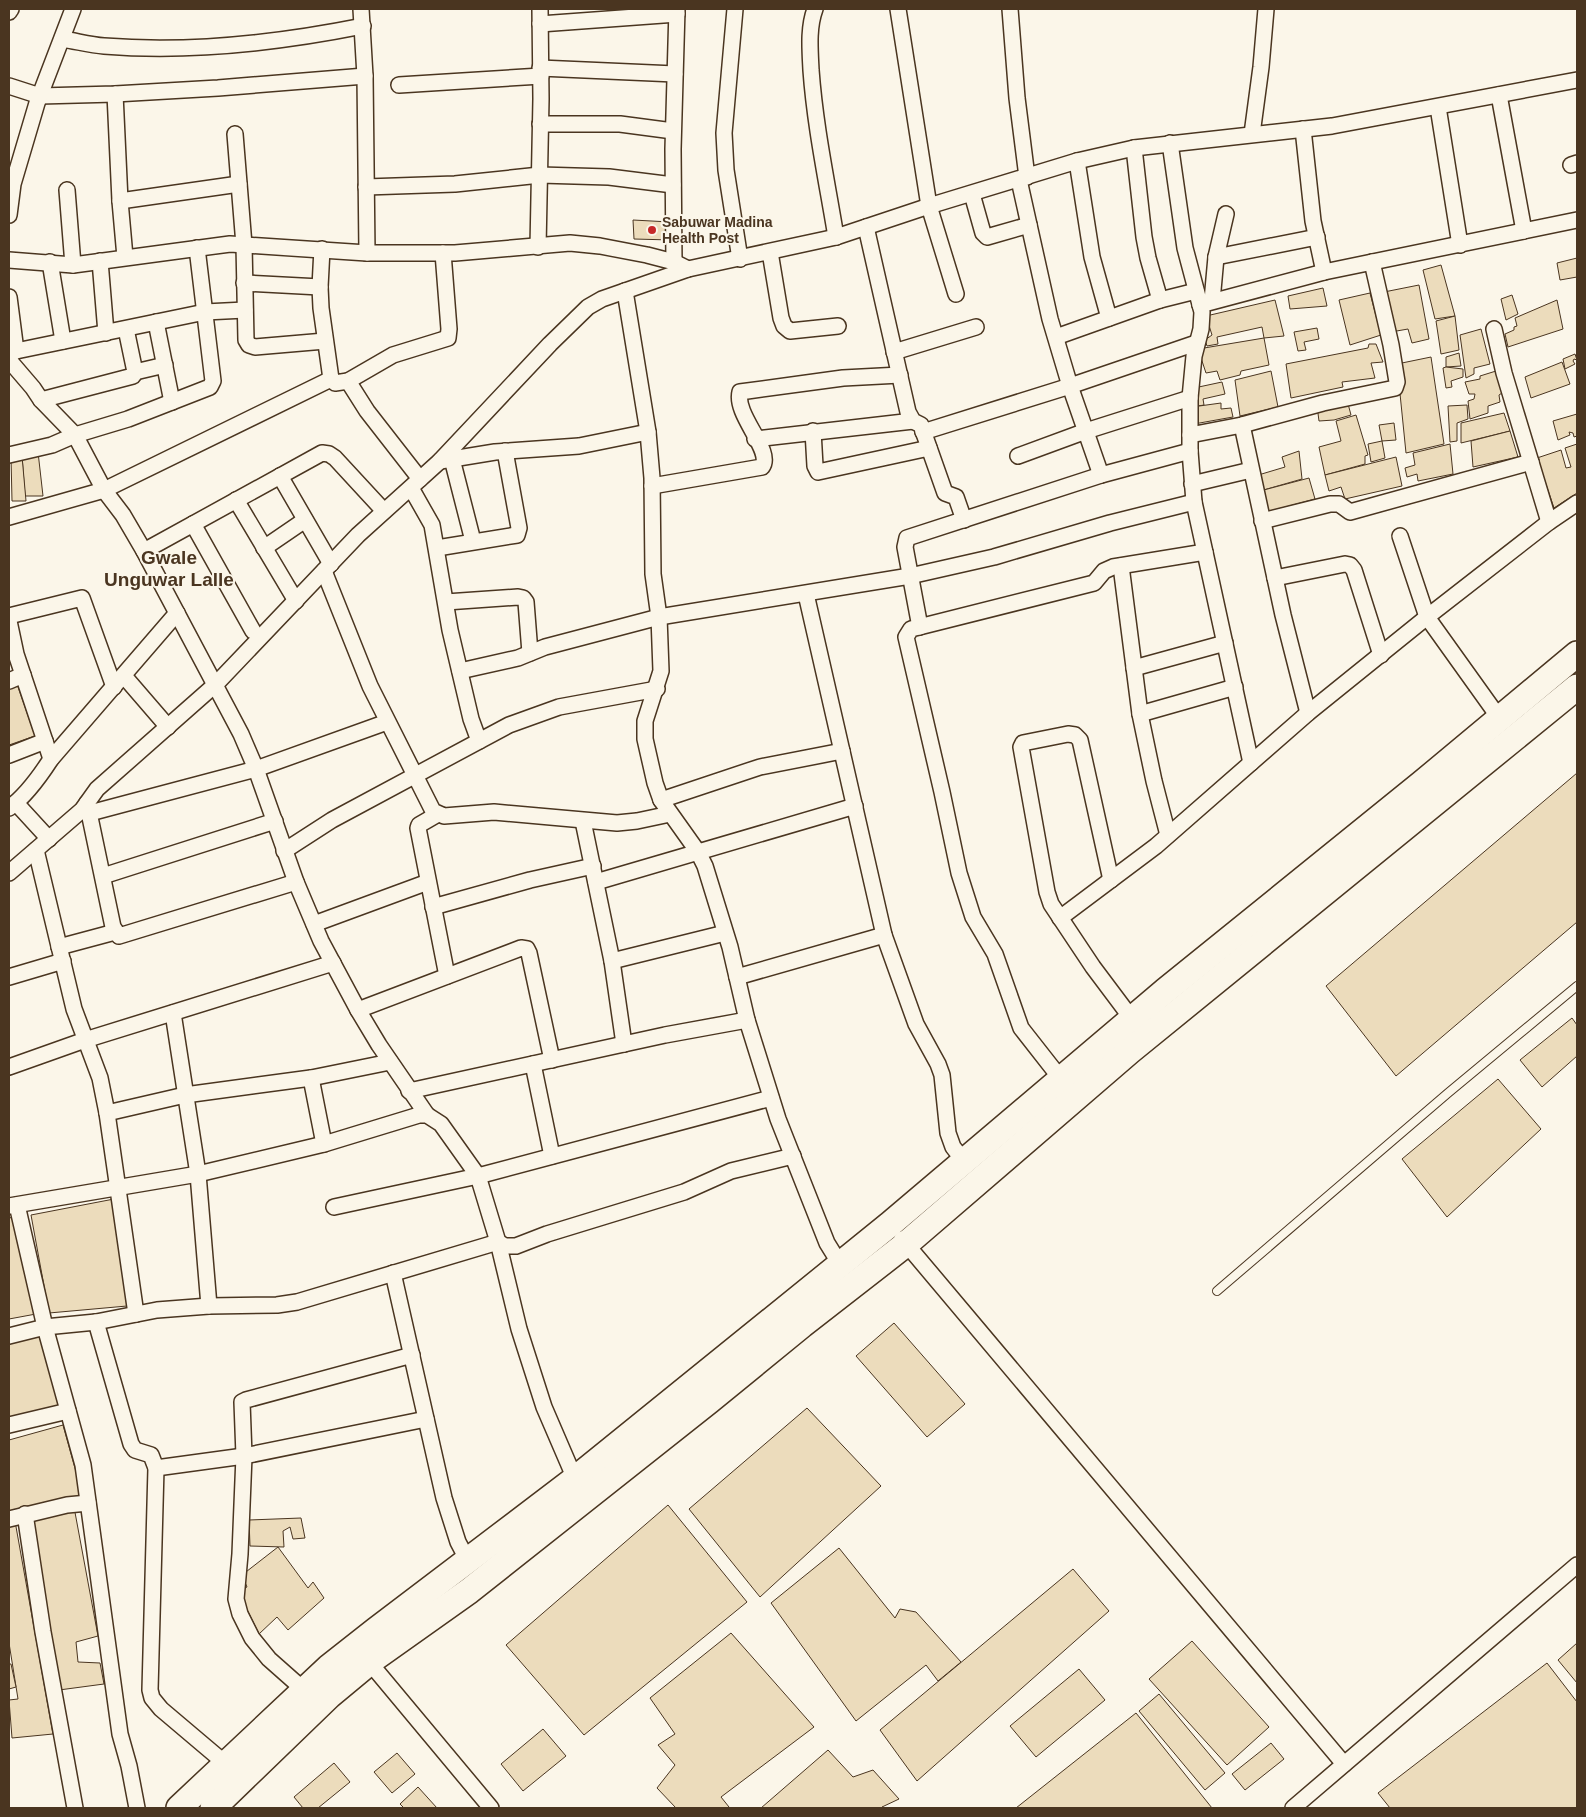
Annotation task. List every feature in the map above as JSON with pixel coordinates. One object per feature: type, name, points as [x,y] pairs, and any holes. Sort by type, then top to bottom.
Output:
[{"type":"main road","points":[[213,1808],[336,1676],[376,1630],[575,1478],[889,1225],[1132,1019],[1577,654]]},
{"type":"main road","points":[[179,1808],[304,1690],[370,1663],[469,1591],[709,1402],[802,1325],[906,1244],[1130,1051],[1577,687]]},
{"type":"street","points":[[9,215],[18,164],[40,96],[73,9]]},
{"type":"street","points":[[361,9],[365,76],[366,253]]},
{"type":"street","points":[[538,246],[540,9]]},
{"type":"street","points":[[736,9],[724,133],[726,170],[740,259]]},
{"type":"street","points":[[815,9],[811,21],[810,41],[813,96],[836,237]]},
{"type":"street","points":[[898,9],[929,206],[956,294]]},
{"type":"street","points":[[1010,9],[1023,178],[1029,225],[1070,386],[1101,475]]},
{"type":"street","points":[[1252,134],[1266,9]]},
{"type":"street","points":[[540,24],[622,14],[678,12],[673,131],[674,262]]},
{"type":"street","points":[[62,39],[102,46],[204,47],[300,38],[363,26]]},
{"type":"street","points":[[399,85],[540,72],[675,74]]},
{"type":"street","points":[[9,86],[40,96],[115,94],[365,76]]},
{"type":"street","points":[[296,882],[119,936],[115,932],[88,808],[97,789],[216,684],[358,535],[416,483],[446,460],[550,344],[588,307],[602,299],[688,269],[836,237],[929,206],[1077,161],[1134,148],[1170,143],[1332,126],[1577,80]]},
{"type":"street","points":[[115,94],[120,201],[125,258]]},
{"type":"street","points":[[1499,95],[1524,230]]},
{"type":"street","points":[[1438,107],[1460,245]]},
{"type":"street","points":[[540,124],[620,124],[673,131]]},
{"type":"street","points":[[1303,129],[1313,221],[1324,272]]},
{"type":"street","points":[[235,134],[244,245],[246,340],[249,345],[255,347],[325,341]]},
{"type":"street","points":[[1170,143],[1185,248],[1203,299]]},
{"type":"street","points":[[1134,148],[1144,236],[1160,300]]},
{"type":"street","points":[[1077,161],[1092,257],[1110,318]]},
{"type":"street","points":[[366,187],[455,184],[540,175],[609,178],[673,185]]},
{"type":"street","points":[[120,201],[239,184]]},
{"type":"street","points":[[67,190],[73,265]]},
{"type":"street","points":[[972,194],[983,232],[987,236],[1029,225]]},
{"type":"street","points":[[1226,214],[1216,258],[1203,299],[1202,321],[1196,343],[1190,398],[1190,451],[1194,502],[1251,763]]},
{"type":"street","points":[[1056,337],[1160,300],[1203,299],[1577,220]]},
{"type":"street","points":[[866,227],[908,412],[929,448],[945,493],[956,497],[964,520]]},
{"type":"street","points":[[1216,258],[1317,237]]},
{"type":"street","points":[[9,260],[73,265],[230,244],[366,253],[443,253],[570,243],[600,246],[674,262],[688,269]]},
{"type":"street","points":[[9,455],[52,445],[75,434],[128,419],[210,387],[213,381],[197,248]]},
{"type":"street","points":[[322,249],[320,287],[325,341],[331,379],[335,383],[348,381],[393,356],[448,338],[450,329],[443,253]]},
{"type":"street","points":[[770,252],[784,326],[790,331],[838,326]]},
{"type":"street","points":[[100,261],[106,333]]},
{"type":"street","points":[[50,262],[63,341]]},
{"type":"street","points":[[1190,435],[1242,425],[1323,403],[1395,388],[1397,382],[1391,344],[1372,262]]},
{"type":"street","points":[[244,283],[320,287]]},
{"type":"street","points":[[625,291],[648,432],[652,486],[654,574],[659,617],[661,671],[657,689],[645,721],[645,739],[661,800],[698,852],[705,866],[726,933],[748,1020],[772,1098],[827,1243],[840,1264]]},
{"type":"street","points":[[9,297],[11,355],[41,400],[75,434],[104,490],[123,515],[178,613],[241,734],[256,769],[296,882],[333,963],[358,1010],[390,1062],[427,1116]]},
{"type":"street","points":[[11,355],[63,341],[205,312],[245,310]]},
{"type":"street","points":[[156,322],[172,402]]},
{"type":"street","points":[[894,352],[976,327]]},
{"type":"street","points":[[126,328],[135,372]]},
{"type":"street","points":[[1494,328],[1504,373],[1549,522]]},
{"type":"street","points":[[755,438],[813,431],[918,427],[1070,386],[1196,343]]},
{"type":"street","points":[[41,400],[128,378],[135,372],[165,365]]},
{"type":"street","points":[[652,486],[762,468],[765,458],[761,446],[755,438],[739,403],[740,392],[843,378],[900,375]]},
{"type":"street","points":[[9,517],[104,490],[331,379]]},
{"type":"street","points":[[348,381],[416,483],[432,525],[450,630],[471,719],[479,742]]},
{"type":"street","points":[[1018,456],[1086,431],[1190,398]]},
{"type":"street","points":[[1242,425],[1275,578],[1308,713]]},
{"type":"street","points":[[813,431],[815,466],[818,472],[929,448]]},
{"type":"street","points":[[446,460],[505,452],[579,446],[648,432]]},
{"type":"street","points":[[920,627],[905,548],[908,538],[1101,475],[1190,451]]},
{"type":"street","points":[[437,548],[517,535],[519,532],[505,452]]},
{"type":"street","points":[[144,551],[322,453],[329,454],[335,458],[384,511]]},
{"type":"street","points":[[446,460],[474,541]]},
{"type":"street","points":[[1262,521],[1330,504],[1339,504],[1350,512],[1531,462]]},
{"type":"street","points":[[1192,484],[1251,470]]},
{"type":"street","points":[[280,476],[305,520],[328,567],[370,686],[433,811],[444,816],[494,812],[616,823],[670,814]]},
{"type":"street","points":[[236,500],[296,601]]},
{"type":"street","points":[[460,671],[518,658],[545,647],[659,617],[910,576],[994,557],[1110,522],[1194,502]]},
{"type":"street","points":[[1060,918],[1168,836],[1308,713],[1427,617],[1549,522],[1577,503]]},
{"type":"street","points":[[264,548],[305,520]]},
{"type":"street","points":[[193,524],[252,631]]},
{"type":"street","points":[[1400,536],[1427,617],[1500,719]]},
{"type":"street","points":[[1061,1079],[1021,1028],[996,954],[974,917],[958,873],[942,792],[906,637],[911,629],[1094,583],[1104,571],[1121,566],[1205,552]]},
{"type":"street","points":[[1275,578],[1345,564],[1350,565],[1354,570],[1381,655]]},
{"type":"street","points":[[1121,566],[1140,714],[1168,836]]},
{"type":"street","points":[[806,594],[884,935],[916,1024],[942,1075],[948,1133],[953,1147],[964,1161]]},
{"type":"street","points":[[51,759],[23,675],[9,622],[82,598],[119,682],[168,727]]},
{"type":"street","points":[[446,602],[523,598],[526,602],[530,653]]},
{"type":"street","points":[[48,839],[12,806],[40,776],[51,759],[178,613]]},
{"type":"street","points":[[1134,668],[1226,643]]},
{"type":"street","points":[[9,681],[23,675]]},
{"type":"street","points":[[1140,714],[1235,687]]},
{"type":"street","points":[[284,851],[332,820],[479,742],[509,724],[559,706],[657,689]]},
{"type":"street","points":[[9,873],[82,810],[256,769],[387,722]]},
{"type":"street","points":[[1112,880],[1080,740],[1075,735],[1068,734],[1023,744],[1021,747],[1047,892],[1051,904],[1093,967],[1132,1019]]},
{"type":"street","points":[[9,755],[45,741]]},
{"type":"street","points":[[661,800],[760,767],[842,751]]},
{"type":"street","points":[[596,882],[855,806]]},
{"type":"street","points":[[438,814],[419,825],[418,828],[447,976]]},
{"type":"street","points":[[103,876],[274,821]]},
{"type":"street","points":[[583,821],[612,961],[624,1044]]},
{"type":"street","points":[[36,850],[74,1009],[100,1078],[136,1314]]},
{"type":"street","points":[[433,907],[530,880],[592,866]]},
{"type":"street","points":[[314,924],[428,882]]},
{"type":"street","points":[[9,977],[115,932]]},
{"type":"street","points":[[612,961],[726,933]]},
{"type":"street","points":[[737,977],[884,935]]},
{"type":"street","points":[[358,1010],[522,948],[526,949],[529,953],[552,1060]]},
{"type":"street","points":[[9,1067],[86,1040],[333,963]]},
{"type":"street","points":[[173,1013],[198,1174],[209,1306]]},
{"type":"street","points":[[409,1090],[624,1044],[748,1020]]},
{"type":"street","points":[[107,1114],[185,1095],[311,1078],[390,1062]]},
{"type":"street","points":[[533,1064],[552,1156]]},
{"type":"street","points":[[311,1078],[324,1144]]},
{"type":"street","points":[[334,1208],[478,1176],[772,1098]]},
{"type":"street","points":[[138,1808],[120,1734],[83,1465],[13,1206],[198,1174],[324,1144],[419,1115],[427,1116],[441,1124],[478,1176],[498,1242],[519,1329],[544,1407],[575,1478]]},
{"type":"street","points":[[9,1336],[45,1327],[96,1322],[158,1310],[209,1306],[287,1304],[498,1242],[505,1246],[516,1246],[546,1234],[684,1192],[731,1171],[793,1156]]},
{"type":"street","points":[[889,1225],[1344,1764]]},
{"type":"street","points":[[393,1273],[444,1498],[458,1542],[468,1561]]},
{"type":"street","points":[[96,1322],[131,1444],[135,1450],[151,1455],[156,1468],[150,1681],[152,1698],[161,1709],[226,1764]]},
{"type":"street","points":[[304,1690],[269,1659],[252,1638],[240,1614],[236,1593],[240,1554],[244,1456],[242,1402],[412,1355]]},
{"type":"street","points":[[9,1425],[68,1411]]},
{"type":"street","points":[[156,1468],[244,1456],[426,1419]]},
{"type":"street","points":[[9,1519],[67,1505],[88,1503]]},
{"type":"street","points":[[25,1514],[43,1632],[75,1808]]},
{"type":"street","points":[[1293,1808],[1577,1565]]},
{"type":"street","points":[[370,1663],[491,1808]]},
{"type":"lane","points":[[1217,1291],[1448,1093],[1577,986]]},
{"type":"building","name":"Sabuwar Madina Health Post","points":[[633,220],[670,222],[671,240],[634,239]]},
{"type":"building","points":[[1577,258],[1577,277],[1560,280],[1557,263]]},
{"type":"building","points":[[1441,265],[1455,316],[1435,319],[1423,270]]},
{"type":"building","points":[[1419,285],[1429,339],[1412,343],[1408,329],[1391,332],[1384,292]]},
{"type":"building","points":[[1323,288],[1327,306],[1290,309],[1288,296]]},
{"type":"building","points":[[1370,293],[1381,335],[1350,345],[1339,300]]},
{"type":"building","points":[[1512,295],[1518,314],[1506,320],[1501,299]]},
{"type":"building","points":[[1275,300],[1284,336],[1264,338],[1262,327],[1217,337],[1218,344],[1207,346],[1205,340],[1212,335],[1206,316]]},
{"type":"building","points":[[1557,300],[1563,329],[1508,347],[1505,334],[1514,330],[1514,327],[1517,326],[1515,318]]},
{"type":"building","points":[[1455,316],[1459,350],[1441,354],[1436,321]]},
{"type":"building","points":[[1317,328],[1319,339],[1304,342],[1306,350],[1298,351],[1294,332]]},
{"type":"building","points":[[1481,329],[1490,364],[1474,368],[1474,374],[1466,378],[1460,335]]},
{"type":"building","points":[[1264,338],[1269,365],[1241,371],[1240,375],[1220,380],[1217,371],[1206,373],[1198,349]]},
{"type":"building","points":[[1369,344],[1376,344],[1383,362],[1371,363],[1375,378],[1342,382],[1343,387],[1291,398],[1286,364],[1368,348]]},
{"type":"building","points":[[1459,353],[1461,366],[1446,367],[1446,357]]},
{"type":"building","points":[[1575,354],[1577,360],[1574,359],[1573,361],[1575,364],[1565,369],[1563,359]]},
{"type":"building","points":[[1431,357],[1444,444],[1406,453],[1397,364]]},
{"type":"building","points":[[1562,362],[1570,384],[1531,398],[1525,377]]},
{"type":"building","points":[[1443,368],[1463,369],[1463,377],[1451,381],[1452,387],[1446,388]]},
{"type":"building","points":[[1271,371],[1278,407],[1240,416],[1235,380]]},
{"type":"building","points":[[1496,371],[1502,393],[1499,395],[1500,402],[1488,406],[1488,413],[1470,419],[1468,401],[1474,399],[1475,394],[1469,394],[1465,382],[1480,379],[1480,376]]},
{"type":"building","points":[[1222,382],[1225,394],[1203,399],[1204,405],[1192,407],[1194,388]]},
{"type":"building","points":[[1347,400],[1351,415],[1334,420],[1319,421],[1317,406]]},
{"type":"building","points":[[1221,403],[1221,409],[1231,408],[1233,417],[1194,424],[1192,407]]},
{"type":"building","points":[[1467,405],[1468,419],[1457,423],[1457,441],[1450,442],[1448,406]]},
{"type":"building","points":[[1504,413],[1510,431],[1461,443],[1461,423]]},
{"type":"building","points":[[1577,414],[1577,436],[1574,437],[1573,433],[1569,432],[1570,435],[1558,440],[1553,421]]},
{"type":"building","points":[[1356,415],[1368,455],[1365,456],[1365,464],[1325,475],[1319,447],[1341,441],[1336,421]]},
{"type":"building","points":[[1394,423],[1396,440],[1382,441],[1379,425]]},
{"type":"building","points":[[1510,431],[1518,457],[1473,467],[1471,441]]},
{"type":"building","points":[[1382,441],[1385,458],[1371,462],[1368,444]]},
{"type":"building","points":[[1450,444],[1453,474],[1418,481],[1417,474],[1407,477],[1405,468],[1415,465],[1413,453]]},
{"type":"building","points":[[1577,444],[1577,493],[1554,508],[1537,458],[1561,450],[1566,468],[1571,467],[1565,448]]},
{"type":"building","points":[[1299,451],[1302,479],[1260,491],[1255,476],[1285,467],[1282,457]]},
{"type":"building","points":[[38,452],[43,496],[25,496],[22,456]]},
{"type":"building","points":[[22,456],[26,501],[12,501],[11,457]]},
{"type":"building","points":[[1396,457],[1402,486],[1345,499],[1341,487],[1329,491],[1325,475]]},
{"type":"building","points":[[1309,478],[1315,499],[1267,512],[1260,491]]},
{"type":"building","points":[[16,681],[35,736],[9,745],[9,684]]},
{"type":"building","points":[[1577,773],[1577,922],[1396,1076],[1326,986]]},
{"type":"building","points":[[1572,1018],[1577,1025],[1577,1056],[1542,1087],[1520,1060]]},
{"type":"building","points":[[1498,1079],[1541,1129],[1447,1217],[1402,1159]]},
{"type":"building","points":[[114,1199],[127,1306],[49,1313],[31,1215]]},
{"type":"building","points":[[19,1216],[36,1314],[9,1319],[9,1218]]},
{"type":"building","points":[[894,1323],[965,1404],[927,1437],[856,1356]]},
{"type":"building","points":[[41,1332],[62,1407],[9,1422],[9,1341]]},
{"type":"building","points":[[807,1408],[881,1486],[760,1597],[689,1509]]},
{"type":"building","points":[[63,1425],[83,1497],[9,1518],[9,1440]]},
{"type":"building","points":[[668,1505],[747,1602],[584,1735],[506,1645]]},
{"type":"building","points":[[74,1507],[98,1636],[76,1642],[78,1662],[100,1663],[104,1684],[59,1690],[30,1517]]},
{"type":"building","points":[[301,1518],[305,1538],[293,1539],[290,1527],[283,1531],[284,1547],[250,1546],[249,1520]]},
{"type":"building","points":[[15,1521],[53,1734],[12,1738],[9,1700],[18,1699],[9,1643],[9,1523]]},
{"type":"building","points":[[278,1547],[308,1588],[313,1582],[324,1598],[288,1630],[277,1617],[259,1634],[238,1591],[247,1587],[242,1575]]},
{"type":"building","points":[[839,1548],[895,1618],[900,1609],[916,1612],[961,1662],[938,1681],[926,1665],[856,1721],[771,1603]]},
{"type":"building","points":[[1073,1569],[1109,1611],[917,1781],[880,1730]]},
{"type":"building","points":[[731,1633],[814,1727],[721,1797],[729,1807],[676,1808],[657,1788],[675,1765],[658,1745],[675,1734],[650,1698]]},
{"type":"building","points":[[1192,1641],[1269,1727],[1227,1765],[1149,1679]]},
{"type":"building","points":[[1577,1643],[1577,1683],[1558,1660]]},
{"type":"building","points":[[1547,1663],[1577,1702],[1577,1808],[1390,1808],[1378,1793]]},
{"type":"building","points":[[9,1664],[11,1664],[16,1687],[9,1689]]},
{"type":"building","points":[[1079,1669],[1105,1700],[1036,1757],[1010,1726]]},
{"type":"building","points":[[1159,1694],[1225,1773],[1205,1790],[1139,1711]]},
{"type":"building","points":[[1136,1713],[1212,1808],[1016,1808]]},
{"type":"building","points":[[543,1729],[566,1756],[523,1791],[501,1764]]},
{"type":"building","points":[[1271,1743],[1284,1759],[1245,1790],[1232,1774]]},
{"type":"building","points":[[828,1750],[853,1777],[873,1770],[899,1799],[882,1807],[884,1808],[761,1808]]},
{"type":"building","points":[[397,1753],[415,1774],[392,1793],[374,1772]]},
{"type":"building","points":[[334,1763],[350,1782],[318,1808],[303,1808],[294,1797]]},
{"type":"building","points":[[418,1787],[437,1808],[404,1808],[400,1804]]},
{"type":"place","name":"Sabuwar Madina Health Post","points":[[652,230]]},
{"type":"district","name":"Gwale Unguwar Lalle","points":[[169,568]]}]
